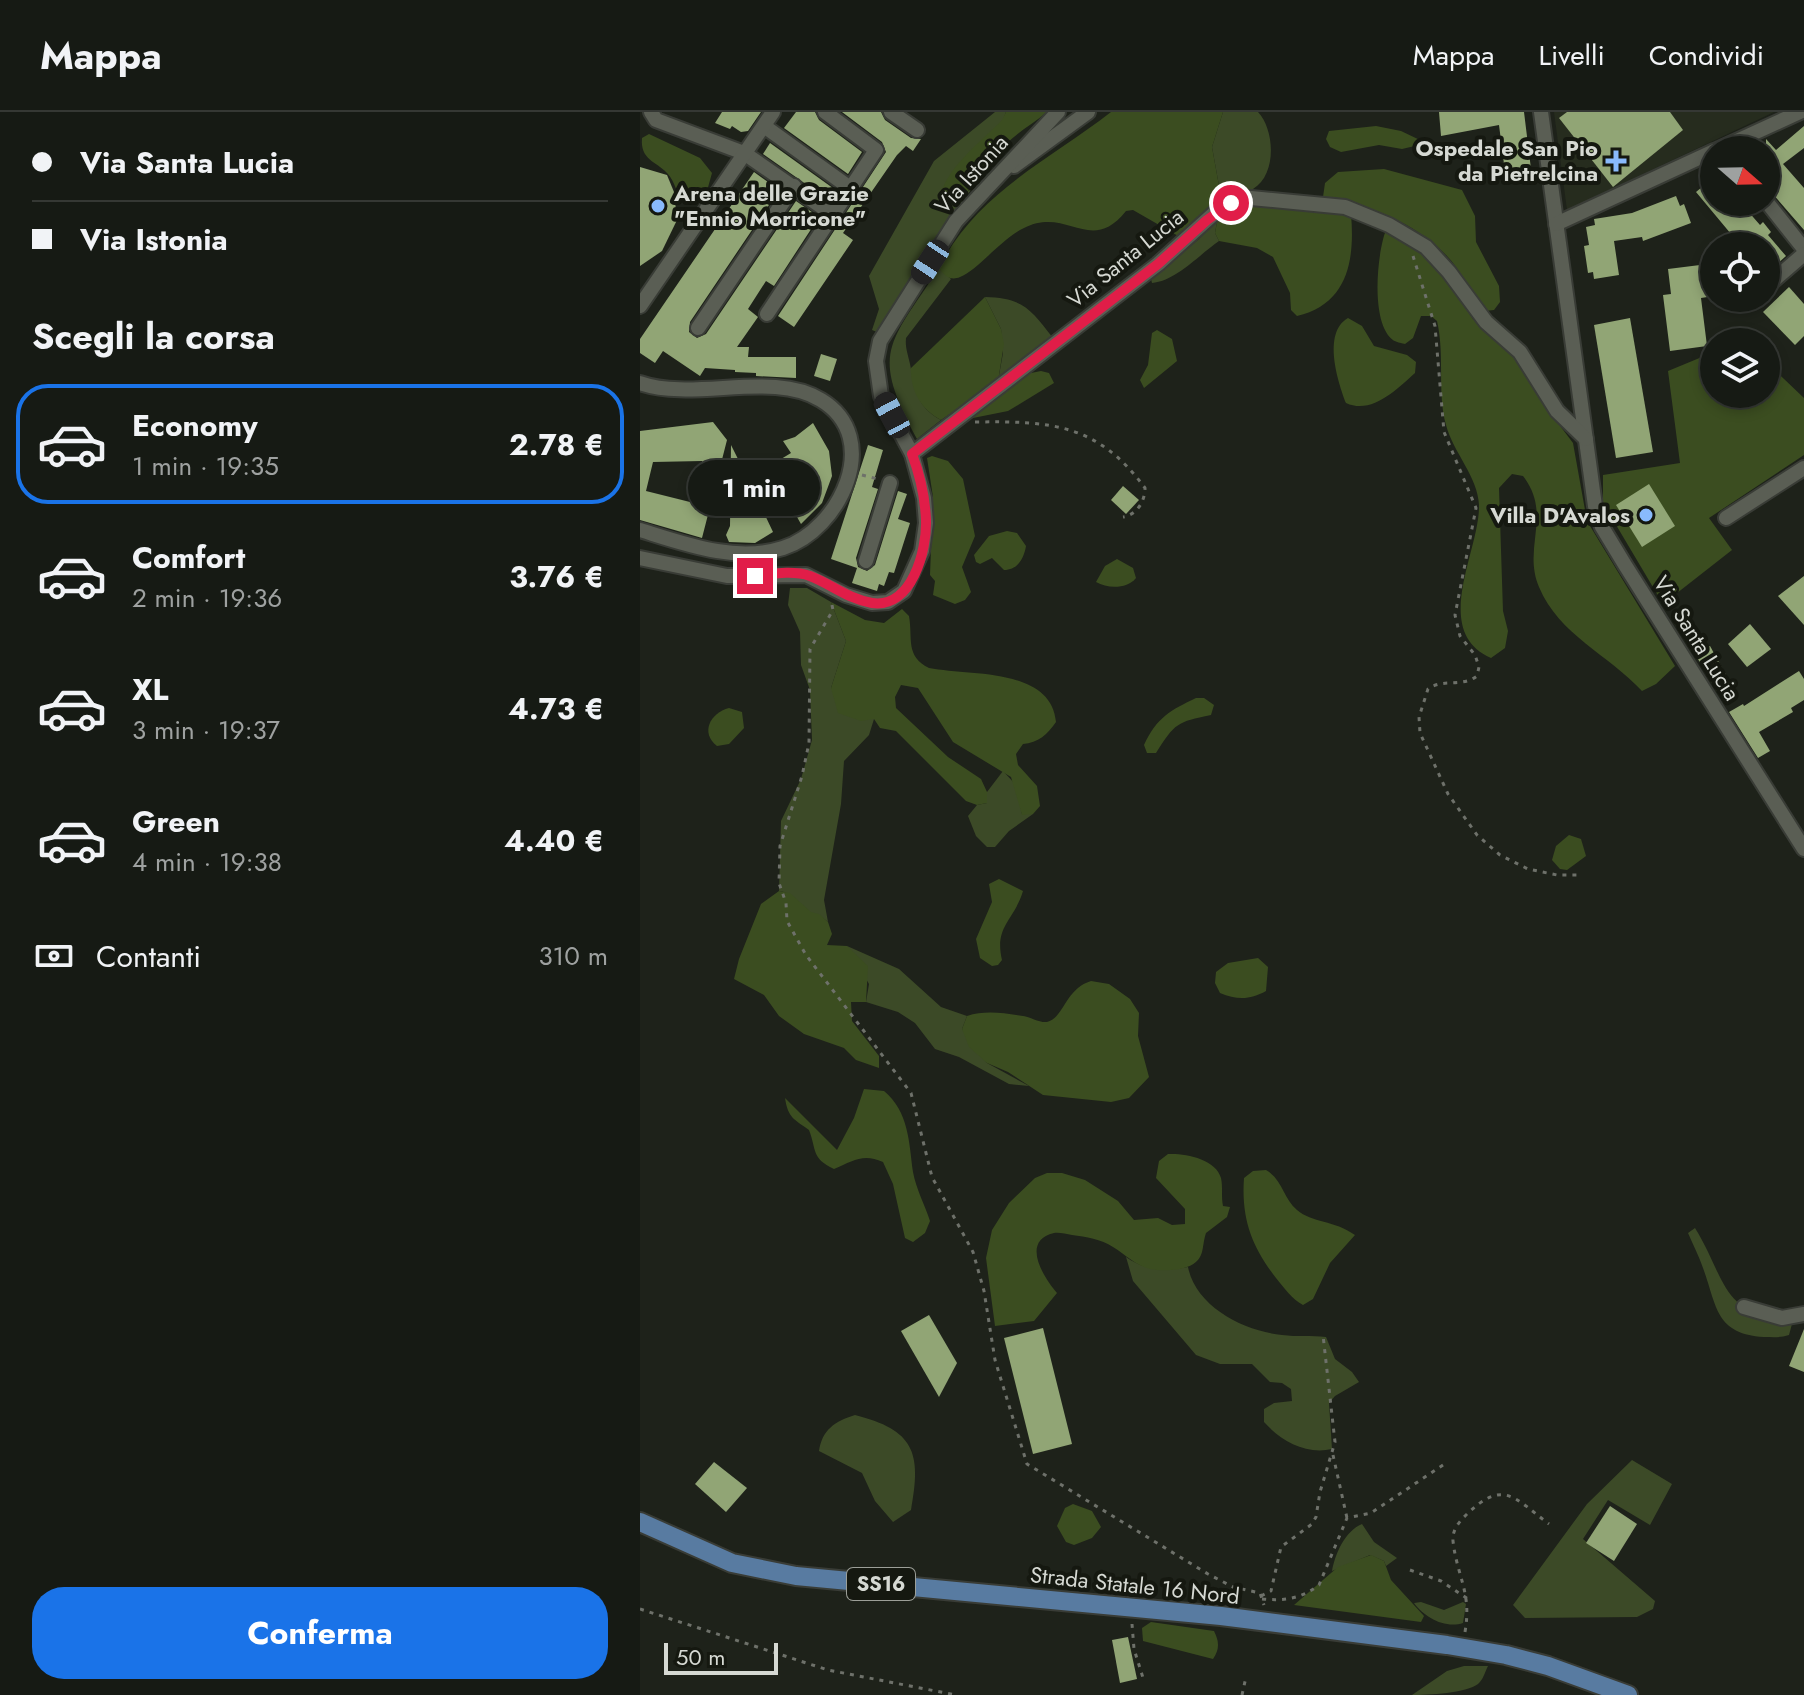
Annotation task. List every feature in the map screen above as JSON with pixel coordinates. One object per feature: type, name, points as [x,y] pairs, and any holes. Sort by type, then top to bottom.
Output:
[{"type":"main road","name":"Strada Statale 16 Nord","points":[[640,1522],[732,1563],[796,1576],[1131,1608],[1462,1647],[1548,1666],[1628,1695]]},
{"type":"street","points":[[651,112],[656,120],[744,153],[832,214]]},
{"type":"street","points":[[640,306],[773,112]]},
{"type":"street","points":[[767,314],[876,150],[825,112]]},
{"type":"street","points":[[891,112],[917,130]]},
{"type":"street","name":"Via Istonia","points":[[640,558],[727,576],[806,575],[857,599],[888,602],[904,591],[922,551],[926,523],[924,498],[912,454],[881,396],[876,361],[880,341],[956,221],[1058,112]]},
{"type":"street","points":[[996,178],[1045,146],[1088,112]]},
{"type":"street","name":"Via Santa Lucia","points":[[1541,112],[1595,506],[1602,527],[1804,849]]},
{"type":"street","points":[[1749,136],[1800,112]]},
{"type":"street","points":[[764,126],[850,188]]},
{"type":"street","points":[[1556,224],[1700,159]]},
{"type":"street","points":[[698,328],[794,186]]},
{"type":"street","name":"Via Santa Lucia","points":[[912,454],[1158,264],[1207,220],[1231,203],[1251,198],[1345,207],[1410,236],[1426,247],[1486,322],[1520,352],[1557,411],[1586,439]]},
{"type":"street","points":[[1777,216],[1804,252],[1780,274]]},
{"type":"street","points":[[640,383],[676,389],[772,388],[807,393],[826,403],[840,417],[851,440],[844,491],[827,520],[815,531],[782,548],[745,554],[723,552],[640,530]]},
{"type":"street","points":[[1726,518],[1804,468]]},
{"type":"street","points":[[866,561],[890,483]]},
{"type":"street","points":[[1744,1307],[1782,1318],[1804,1314]]},
{"type":"path","points":[[1410,236],[1435,326],[1444,432],[1476,508],[1455,615],[1460,636],[1475,655],[1479,670],[1477,676],[1466,682],[1439,682],[1428,689],[1419,717],[1420,733],[1448,794],[1488,847],[1528,869],[1557,875],[1580,875]]},
{"type":"path","points":[[956,419],[978,423],[1036,422],[1082,433],[1098,441],[1124,463],[1145,488],[1143,502],[1133,513],[1123,517]]},
{"type":"path","points":[[831,602],[833,610],[810,649],[809,743],[780,846],[779,883],[786,903],[787,921],[806,955],[911,1093],[932,1177],[973,1252],[984,1291],[995,1360],[1027,1464],[1208,1574],[1233,1587],[1260,1593],[1262,1598]]},
{"type":"path","points":[[1262,1598],[1296,1598],[1319,1585],[1347,1518],[1333,1453],[1334,1432],[1323,1335]]},
{"type":"path","points":[[1262,1598],[1271,1591],[1285,1543],[1312,1524],[1316,1517],[1320,1492],[1333,1453]]},
{"type":"path","points":[[1347,1518],[1371,1513],[1443,1465]]},
{"type":"path","points":[[1462,1647],[1468,1599],[1452,1538],[1458,1523],[1490,1495],[1502,1494],[1512,1497],[1549,1524]]},
{"type":"path","points":[[1410,1570],[1441,1581],[1468,1599]]},
{"type":"path","points":[[1131,1608],[1134,1649],[1144,1681]]},
{"type":"path","points":[[640,1609],[828,1670],[956,1695]]},
{"type":"path","points":[[1242,1695],[1246,1677]]},
{"type":"shaded area","name":"Ospedale San Pio da Pietrelcina","points":[[1554,112],[1774,112],[1723,136],[1700,136],[1700,147],[1567,210]]},
{"type":"green space","points":[[995,112],[1006,112],[1003,120],[959,165],[944,186],[958,199],[972,188],[877,332],[872,330],[879,309],[869,276],[934,161]]},
{"type":"green space","points":[[1006,112],[1047,112],[1006,144],[966,193],[947,201],[941,194],[951,173]]},
{"type":"green space","points":[[1111,112],[1223,112],[1212,147],[1221,197],[1180,237],[1133,210],[1126,211],[1113,224],[1101,230],[1053,222],[1040,223],[1015,233],[967,274],[954,278],[943,273],[939,268],[954,242],[993,199]]},
{"type":"green space","points":[[1223,112],[1258,112],[1268,130],[1271,152],[1270,163],[1261,182],[1249,191],[1221,197],[1212,147]]},
{"type":"green space","points":[[1376,126],[1401,131],[1422,141],[1419,145],[1402,149],[1379,145],[1341,152],[1330,147],[1326,139],[1329,131]]},
{"type":"green space","points":[[649,134],[700,158],[712,173],[707,191],[686,202],[682,199],[670,177],[646,156],[642,138]]},
{"type":"green space","points":[[1384,169],[1462,190],[1475,216],[1476,242],[1499,286],[1500,302],[1494,310],[1485,311],[1452,261],[1419,233],[1373,210],[1323,197],[1325,183],[1338,172]]},
{"type":"green space","points":[[1269,203],[1351,214],[1351,248],[1345,278],[1328,301],[1297,316],[1291,310],[1290,293],[1273,257],[1257,248],[1219,241],[1215,233],[1218,217],[1228,211]]},
{"type":"green space","points":[[1218,217],[1215,233],[1219,241],[1179,272],[1152,283],[1151,279],[1199,239]]},
{"type":"green space","points":[[1386,230],[1434,262],[1473,319],[1517,355],[1549,411],[1573,443],[1587,521],[1675,666],[1656,684],[1642,691],[1572,632],[1548,604],[1535,572],[1536,504],[1523,476],[1512,474],[1499,488],[1503,611],[1508,631],[1505,648],[1491,658],[1473,646],[1464,629],[1461,610],[1462,589],[1477,524],[1478,495],[1446,425],[1437,321],[1431,316],[1421,316],[1413,338],[1405,344],[1393,340],[1381,319],[1378,270]]},
{"type":"green space","points":[[939,268],[951,279],[906,338],[918,396],[926,409],[941,420],[917,439],[893,386],[891,350],[907,315]]},
{"type":"green space","points":[[985,297],[1009,300],[1025,307],[1053,338],[998,381],[1003,353],[1001,329]]},
{"type":"green space","points":[[985,297],[1001,329],[1004,344],[998,381],[941,420],[928,411],[918,398],[912,384],[911,368]]},
{"type":"green space","points":[[1348,318],[1362,326],[1374,346],[1407,355],[1416,362],[1415,373],[1400,386],[1384,398],[1365,406],[1346,403],[1336,371],[1336,335],[1340,325]]},
{"type":"green space","points":[[1157,330],[1172,339],[1177,361],[1144,388],[1140,380],[1148,365],[1152,333]]},
{"type":"green space","points":[[1700,358],[1700,408],[1780,408],[1780,375],[1804,398],[1804,455],[1709,518],[1732,550],[1663,604],[1603,503],[1603,475],[1680,463],[1668,371]]},
{"type":"green space","points":[[1049,373],[1054,383],[1008,411],[968,419],[1026,374]]},
{"type":"green space","points":[[932,456],[948,461],[963,479],[975,536],[962,567],[971,592],[965,600],[955,604],[933,595],[935,581],[930,575],[933,497],[927,458]]},
{"type":"green space","points":[[1007,531],[1017,533],[1026,546],[1017,566],[1004,570],[992,558],[980,564],[976,562],[974,555],[989,536]]},
{"type":"green space","points":[[1117,559],[1133,568],[1136,578],[1117,587],[1096,582],[1105,566]]},
{"type":"green space","points":[[790,588],[807,588],[831,602],[846,641],[831,688],[874,719],[869,735],[844,761],[841,804],[824,900],[828,922],[806,910],[789,894],[779,891],[781,821],[801,779],[812,740],[810,690],[801,665],[800,632],[788,605]]},
{"type":"green space","points":[[831,602],[865,620],[884,623],[902,609],[909,616],[913,652],[929,668],[1006,677],[1040,691],[1051,704],[1056,722],[1042,737],[1023,744],[1016,754],[1018,765],[1037,786],[1040,806],[1033,814],[1022,815],[1011,777],[953,742],[918,688],[901,685],[895,697],[896,708],[948,757],[981,779],[987,792],[987,803],[977,805],[966,801],[896,731],[880,728],[874,719],[861,721],[838,713],[831,688],[846,641]]},
{"type":"green space","points":[[1196,698],[1204,698],[1214,705],[1211,715],[1178,725],[1156,753],[1147,753],[1144,745],[1160,721]]},
{"type":"green space","points":[[729,708],[742,712],[744,728],[729,744],[717,746],[708,730],[712,719]]},
{"type":"green space","points":[[1003,771],[1016,785],[1022,814],[1033,814],[1009,831],[995,847],[987,847],[976,836],[968,816],[977,805],[987,803],[987,792]]},
{"type":"green space","points":[[1569,835],[1581,839],[1586,856],[1567,870],[1560,869],[1552,860],[1556,846]]},
{"type":"green space","points":[[999,879],[1023,891],[1003,931],[1002,960],[992,966],[980,958],[976,939],[992,902],[989,884]]},
{"type":"green space","points":[[779,891],[790,893],[828,922],[832,934],[827,945],[847,946],[868,966],[866,1002],[851,1002],[852,1021],[879,1056],[879,1068],[856,1060],[844,1048],[804,1034],[779,1016],[764,995],[734,979],[761,904]]},
{"type":"green space","points":[[847,946],[899,969],[941,1007],[967,1016],[962,1029],[987,1063],[1029,1086],[1009,1084],[959,1057],[935,1049],[915,1023],[898,1012],[866,1002],[869,984]]},
{"type":"green space","points":[[1258,958],[1268,967],[1266,991],[1243,998],[1220,993],[1215,983],[1216,972],[1228,963]]},
{"type":"green space","points":[[1091,981],[1109,984],[1130,999],[1139,1013],[1138,1036],[1149,1077],[1129,1098],[1111,1102],[1043,1095],[1008,1072],[987,1063],[969,1047],[962,1029],[967,1016],[1002,1013],[1047,1022],[1057,1015],[1076,990]]},
{"type":"green space","points":[[864,1089],[884,1091],[899,1108],[903,1118],[914,1178],[930,1221],[925,1233],[913,1242],[905,1238],[893,1184],[883,1162],[864,1158],[834,1169],[827,1165],[816,1153],[809,1130],[790,1114],[786,1105],[785,1098],[837,1150],[854,1118]]},
{"type":"green space","points":[[1168,1154],[1191,1156],[1213,1166],[1221,1178],[1223,1206],[1230,1207],[1227,1217],[1206,1233],[1197,1261],[1178,1269],[1150,1269],[1104,1242],[1054,1233],[1044,1237],[1038,1244],[1037,1252],[1041,1270],[1057,1293],[1034,1321],[995,1326],[986,1258],[992,1230],[1009,1203],[1035,1178],[1047,1173],[1062,1173],[1085,1180],[1118,1201],[1134,1220],[1158,1218],[1172,1225],[1185,1224],[1185,1209],[1156,1178],[1159,1161]]},
{"type":"green space","points":[[1266,1170],[1297,1210],[1355,1235],[1330,1263],[1313,1299],[1303,1305],[1288,1293],[1268,1266],[1255,1244],[1246,1219],[1244,1178],[1253,1171]]},
{"type":"green space","points":[[1695,1228],[1720,1277],[1737,1302],[1768,1319],[1792,1324],[1789,1335],[1748,1335],[1727,1324],[1720,1316],[1688,1233]]},
{"type":"green space","points":[[1126,1257],[1156,1269],[1188,1267],[1193,1281],[1211,1305],[1252,1328],[1282,1335],[1326,1337],[1335,1359],[1359,1382],[1329,1403],[1332,1449],[1304,1448],[1271,1429],[1264,1422],[1264,1409],[1274,1403],[1292,1401],[1291,1389],[1282,1383],[1270,1382],[1252,1364],[1220,1364],[1196,1355],[1133,1281]]},
{"type":"green space","points":[[855,1415],[875,1421],[902,1436],[914,1458],[911,1510],[893,1522],[875,1501],[862,1473],[819,1451],[823,1437],[831,1427]]},
{"type":"green space","points":[[1632,1460],[1672,1484],[1650,1525],[1608,1500],[1583,1539],[1655,1601],[1653,1609],[1637,1617],[1525,1618],[1513,1605],[1587,1504]]},
{"type":"green space","points":[[1073,1504],[1092,1511],[1101,1527],[1092,1538],[1074,1545],[1066,1542],[1057,1526],[1065,1508]]},
{"type":"green space","points":[[1362,1524],[1374,1542],[1397,1558],[1386,1566],[1384,1561],[1370,1555],[1332,1571],[1342,1544]]},
{"type":"green space","points":[[1371,1555],[1384,1561],[1391,1580],[1424,1616],[1421,1622],[1294,1605],[1338,1567]]},
{"type":"green space","points":[[1421,1602],[1444,1610],[1463,1602],[1466,1604],[1463,1623],[1449,1624],[1436,1620],[1423,1613],[1414,1603]]},
{"type":"green space","points":[[1151,1622],[1214,1631],[1218,1645],[1213,1659],[1143,1641],[1142,1628]]},
{"type":"green space","points":[[1464,1666],[1488,1666],[1481,1680],[1473,1687],[1447,1693],[1412,1695],[1447,1671]]},
{"type":"building","points":[[722,112],[761,112],[748,131],[741,132],[732,126],[730,129],[715,123]]},
{"type":"building","points":[[796,112],[815,112],[819,120],[862,152],[848,174],[784,128]]},
{"type":"building","points":[[842,112],[881,112],[885,120],[911,138],[921,139],[913,151],[906,146],[897,155],[843,233],[853,240],[794,327],[778,316],[886,152],[882,142]]},
{"type":"building","points":[[1439,112],[1524,112],[1531,169],[1505,172],[1499,125],[1441,136]]},
{"type":"building","points":[[1567,112],[1670,112],[1683,130],[1613,187],[1559,118]]},
{"type":"building","points":[[1804,126],[1804,148],[1783,164],[1804,188],[1804,230],[1780,202],[1780,147]]},
{"type":"building","points":[[770,143],[837,191],[830,201],[763,154]]},
{"type":"building","name":"Arena delle Grazie \"Ennio Morricone\"","points":[[640,167],[667,175],[674,192],[677,220],[662,251],[640,266]]},
{"type":"building","points":[[754,172],[779,190],[690,322],[689,332],[697,338],[706,334],[796,201],[819,217],[774,286],[766,281],[748,309],[758,317],[737,347],[749,347],[748,357],[796,357],[796,378],[705,368],[700,376],[663,351],[655,363],[640,353],[640,339]]},
{"type":"building","points":[[1676,196],[1680,206],[1684,204],[1691,223],[1643,241],[1642,237],[1614,241],[1619,275],[1594,279],[1593,272],[1588,273],[1584,246],[1589,245],[1586,227],[1595,225],[1594,219],[1632,213]]},
{"type":"building","points":[[1716,216],[1752,216],[1760,225],[1763,222],[1771,232],[1729,232]]},
{"type":"building","points":[[1700,265],[1700,312],[1703,312],[1705,328],[1700,328],[1700,347],[1670,351],[1663,295],[1671,294],[1668,269]]},
{"type":"building","points":[[1789,287],[1804,304],[1804,336],[1795,345],[1763,312],[1780,312],[1780,296]]},
{"type":"building","points":[[1630,318],[1653,452],[1616,458],[1594,325]]},
{"type":"building","points":[[821,354],[837,359],[830,381],[814,376]]},
{"type":"building","points":[[713,422],[727,440],[715,487],[702,461],[653,462],[646,491],[710,507],[702,538],[640,520],[640,431]]},
{"type":"building","points":[[813,423],[829,451],[832,476],[822,503],[801,524],[777,482],[755,494],[773,532],[755,543],[729,542],[726,535],[730,526],[731,445],[748,479],[791,453],[783,441],[795,437]]},
{"type":"building","points":[[868,445],[883,450],[872,487],[878,489],[856,558],[858,567],[867,571],[875,565],[898,491],[907,494],[898,519],[910,523],[894,573],[889,572],[884,586],[879,584],[877,591],[852,583],[857,568],[831,559]]},
{"type":"building","name":"Villa D'Avalos","points":[[1649,484],[1675,526],[1642,547],[1616,505]]},
{"type":"building","points":[[1123,486],[1139,500],[1126,514],[1111,500]]},
{"type":"building","points":[[1804,576],[1804,625],[1778,596]]},
{"type":"building","points":[[1750,624],[1771,649],[1747,667],[1728,644]]},
{"type":"building","points":[[1710,646],[1731,684],[1717,691],[1695,654]]},
{"type":"building","points":[[1799,671],[1804,679],[1804,700],[1791,708],[1793,712],[1759,732],[1770,751],[1758,758],[1729,712],[1744,706]]},
{"type":"building","points":[[929,1315],[957,1363],[939,1397],[901,1331]]},
{"type":"building","points":[[1043,1328],[1072,1444],[1033,1454],[1004,1338]]},
{"type":"building","points":[[1804,1329],[1804,1372],[1789,1366]]},
{"type":"building","points":[[714,1462],[747,1488],[726,1512],[695,1484]]},
{"type":"building","points":[[1610,1506],[1637,1524],[1614,1561],[1586,1543]]},
{"type":"building","points":[[1128,1637],[1137,1679],[1120,1683],[1112,1640]]},
{"type":"place","name":"Ospedale San Pio da Pietrelcina","points":[[1616,161]]},
{"type":"place","name":"Arena delle Grazie \"Ennio Morricone\"","points":[[658,206]]},
{"type":"place","name":"Villa D'Avalos","points":[[1646,515]]},
{"type":"route","points":[[755,576],[806,575],[846,595],[872,603],[888,602],[904,591],[916,572],[926,523],[924,498],[912,454],[1158,264],[1219,209],[1231,203]]}]
